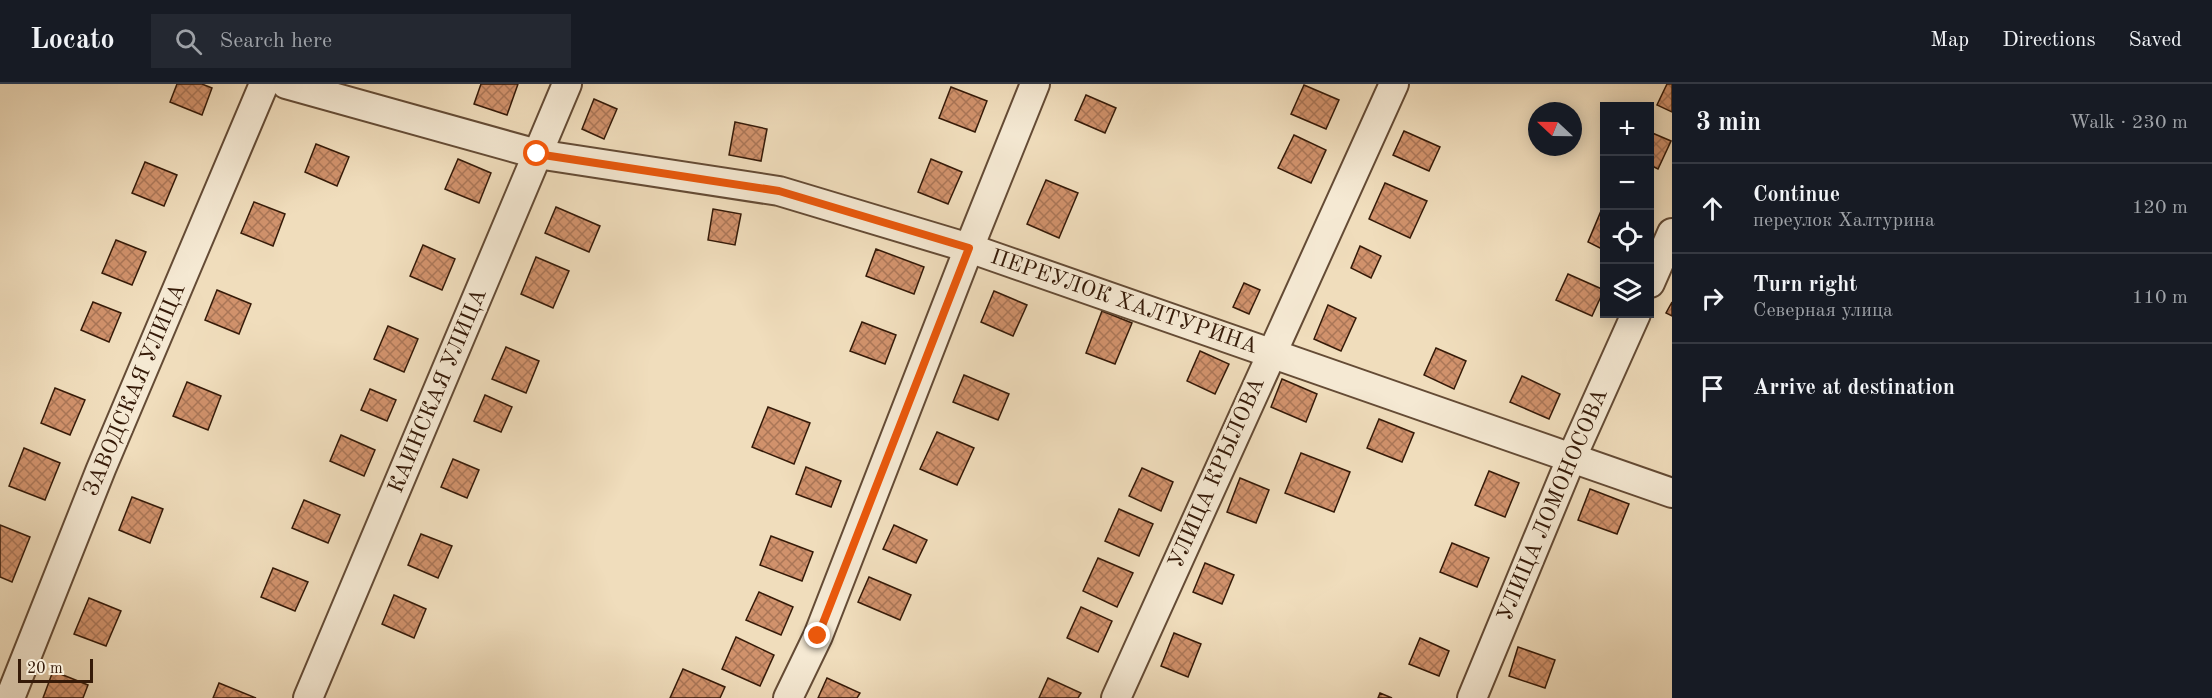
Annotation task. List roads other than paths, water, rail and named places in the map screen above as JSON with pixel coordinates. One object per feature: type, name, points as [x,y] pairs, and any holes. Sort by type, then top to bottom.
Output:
[{"type":"street","name":"ЗАВОДСКАЯ УЛИЦА","points":[[10,698],[101,469],[264,84]]},
{"type":"street","name":"ПЕРЕУЛОК ХАЛТУРИНА","points":[[286,84],[537,154],[779,191],[969,248],[1672,493]]},
{"type":"street","name":"КАИНСКАЯ УЛИЦА","points":[[308,698],[567,84]]},
{"type":"street","points":[[788,698],[818,636],[1035,84]]},
{"type":"street","name":"УЛИЦА КРЫЛОВА","points":[[1116,698],[1394,84]]},
{"type":"street","points":[[1654,274],[1672,232]]},
{"type":"street","name":"УЛИЦА ЛОМОНОСОВА","points":[[1472,698],[1571,459],[1634,318]]}]
